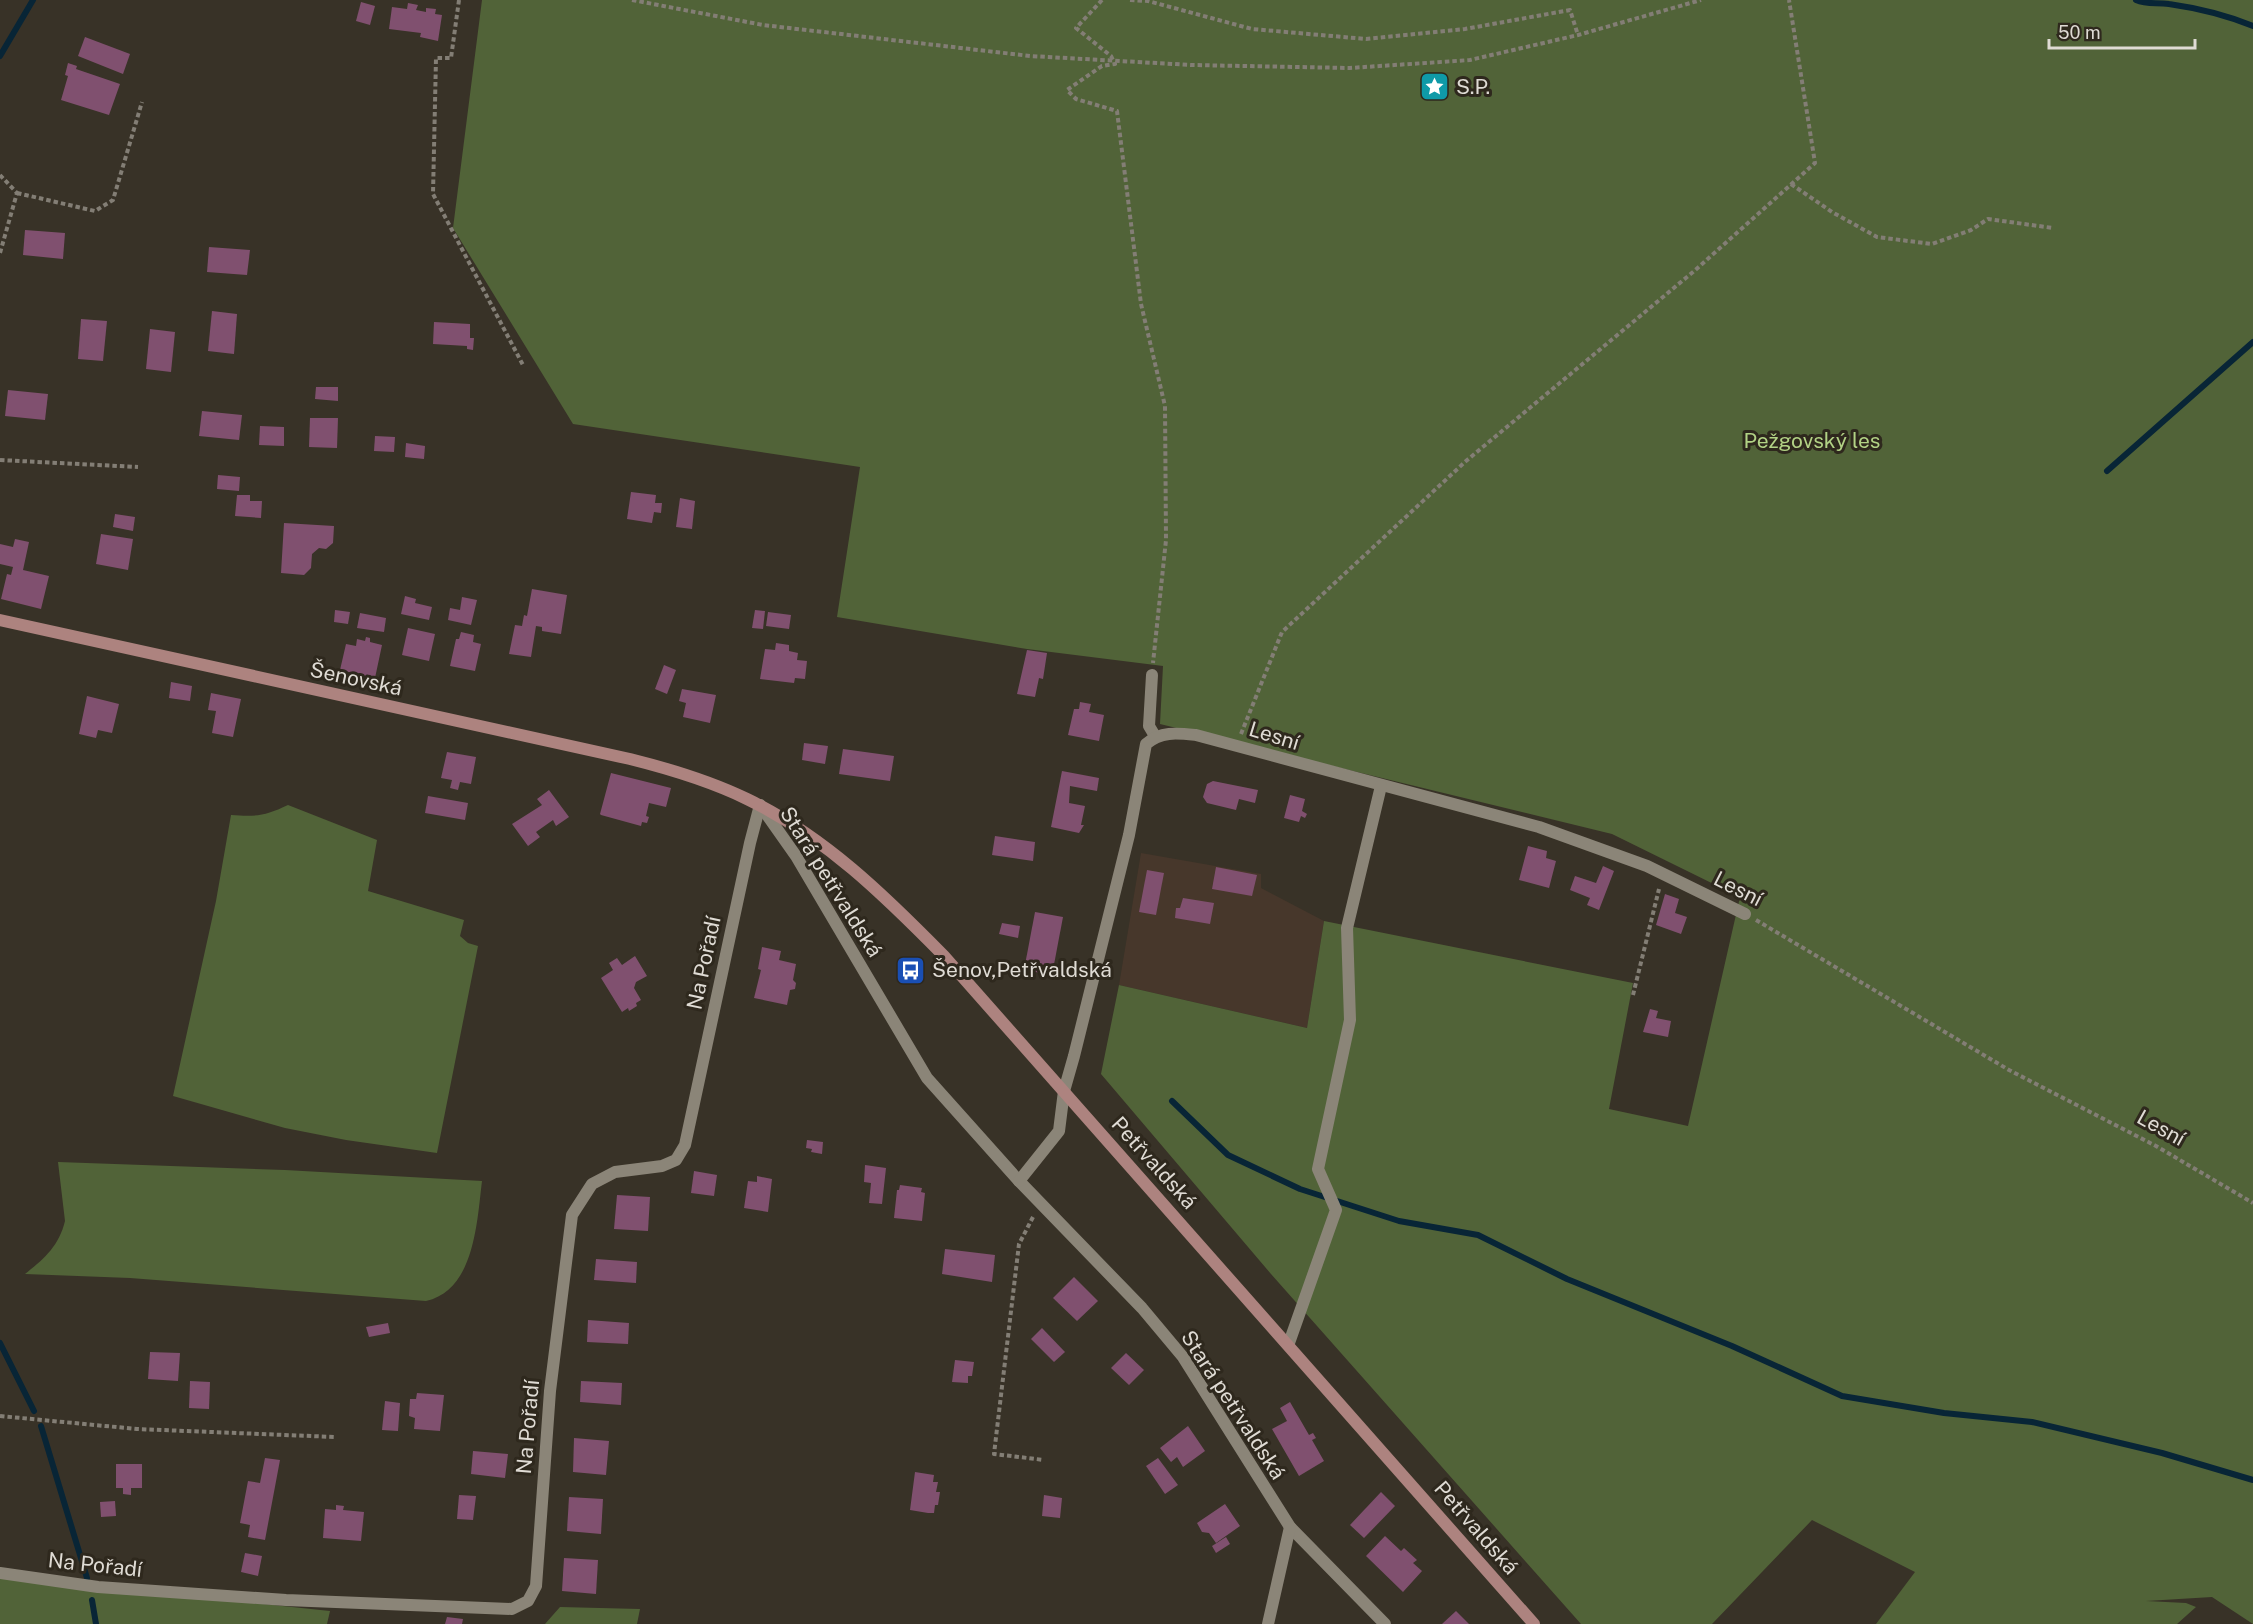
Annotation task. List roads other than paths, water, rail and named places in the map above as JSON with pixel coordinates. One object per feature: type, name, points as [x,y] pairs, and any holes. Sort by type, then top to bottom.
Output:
[{"type":"main road","name":"Šenovská","points":[[0,620],[603,752],[654,765],[702,781]]},
{"type":"main road","name":"Petřvaldská","points":[[702,781],[760,806],[816,839],[852,868],[944,956],[1534,1624]]},
{"type":"street","points":[[1018,1181],[1059,1131],[1064,1091],[1129,836],[1146,744],[1155,736],[1149,726],[1152,675]]},
{"type":"street","name":"Lesní","points":[[1155,736],[1185,734],[1236,745],[1539,827],[1647,866],[1745,914]]},
{"type":"street","points":[[1288,1343],[1336,1210],[1318,1169],[1350,1020],[1347,928],[1381,786]]},
{"type":"street","name":"Stará petřvaldská","points":[[760,806],[796,856],[927,1078],[1018,1181],[1142,1308],[1183,1357],[1290,1527],[1385,1624]]},
{"type":"street","name":"Na Pořadí","points":[[0,1573],[98,1587],[286,1600],[512,1609],[528,1601],[536,1586],[550,1391],[572,1215],[592,1184],[615,1172],[662,1166],[676,1160],[685,1145],[760,806]]},
{"type":"street","points":[[1268,1624],[1290,1527]]},
{"type":"waterway","points":[[0,56],[33,0]]},
{"type":"waterway","points":[[2136,0],[2201,10],[2253,26]]},
{"type":"waterway","points":[[2107,471],[2253,342]]},
{"type":"waterway","points":[[1172,1101],[1228,1155],[1300,1189],[1399,1221],[1478,1235],[1567,1279],[1732,1346],[1842,1396],[1944,1413],[2032,1422],[2162,1453],[2253,1480]]},
{"type":"waterway","points":[[0,1343],[34,1411]]},
{"type":"waterway","points":[[41,1426],[87,1578]]},
{"type":"waterway","points":[[92,1600],[96,1624]]},
{"type":"place","name":"S.P.","points":[[1435,87]]},
{"type":"place","name":"Šenov,Petřvaldská","points":[[911,970]]},
{"type":"park label","name":"Pežgovský les","points":[[1812,441]]}]
